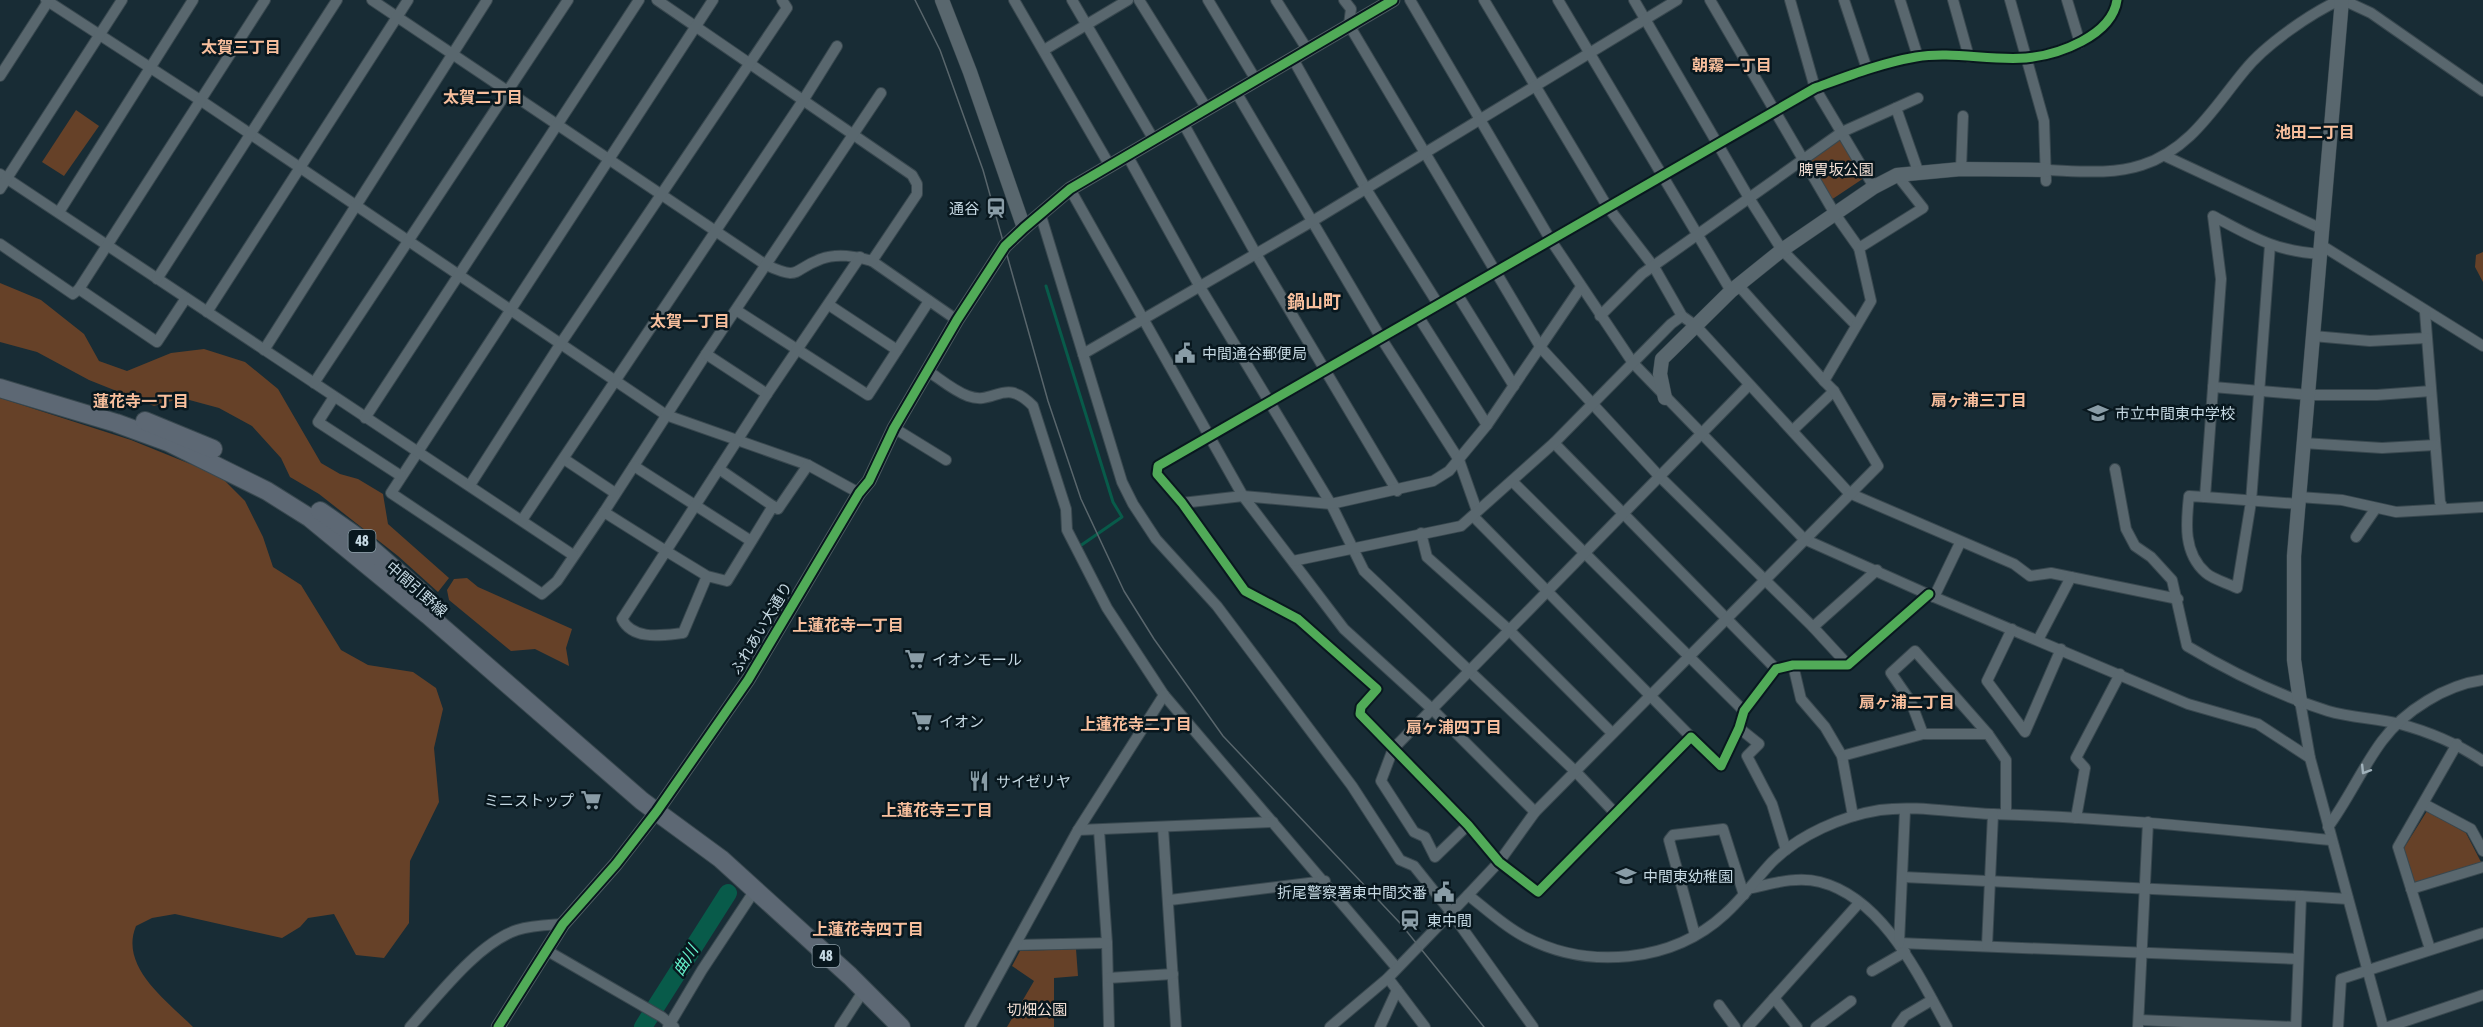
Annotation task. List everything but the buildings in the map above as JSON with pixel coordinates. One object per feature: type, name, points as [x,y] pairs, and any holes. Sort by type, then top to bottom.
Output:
[{"type":"main road","name":"中間引野線","points":[[0,376],[176,432],[275,482],[319,510],[360,539],[648,792],[657,811]]},
{"type":"main road","name":"中間引野線","points":[[0,388],[116,423],[168,442],[267,491],[309,518],[420,607],[642,801],[730,867],[901,1027]]},
{"type":"street","points":[[0,189],[3,176],[122,0]]},
{"type":"street","points":[[58,212],[193,0]]},
{"type":"street","points":[[0,244],[73,294],[79,289],[265,0]]},
{"type":"street","points":[[157,279],[248,134],[337,0]]},
{"type":"street","points":[[372,0],[766,265],[785,273],[800,272],[822,258],[860,257],[872,261],[957,320]]},
{"type":"street","points":[[207,312],[408,0]]},
{"type":"street","points":[[264,350],[488,0]]},
{"type":"street","points":[[314,383],[568,0]]},
{"type":"street","points":[[365,418],[639,0]]},
{"type":"street","points":[[657,0],[904,167],[917,184],[917,194],[872,261]]},
{"type":"street","points":[[713,0],[416,451],[391,493],[542,594],[557,580],[604,512],[706,354],[881,93]]},
{"type":"street","points":[[470,485],[561,343],[787,8],[782,0]]},
{"type":"street","points":[[942,0],[970,72],[1024,228]]},
{"type":"street","points":[[1014,0],[1110,166]]},
{"type":"street","points":[[1072,0],[1154,140]]},
{"type":"street","points":[[1044,50],[1128,0]]},
{"type":"street","points":[[1139,0],[1207,110]]},
{"type":"street","points":[[1208,0],[1256,80]]},
{"type":"street","points":[[1276,0],[1308,49]]},
{"type":"street","points":[[1344,0],[1351,9],[1349,25],[1541,348],[1659,477],[1813,627],[1848,665]]},
{"type":"street","name":"ふれあい大通り","points":[[498,1027],[564,924],[657,811],[755,670],[859,493],[869,481],[894,428],[957,320],[1005,246],[1070,189],[1393,0]]},
{"type":"street","points":[[1410,0],[1550,239],[1633,363],[1804,539],[1931,596],[2012,628],[2188,704],[2258,724],[2310,758]]},
{"type":"street","points":[[1484,0],[1607,206],[1654,267],[1682,316],[1696,326],[1850,494],[1960,543],[2014,564],[2030,576],[2050,573],[2178,598]]},
{"type":"street","points":[[1330,1027],[1388,978],[1396,967],[1499,862],[1536,812],[1878,466],[1834,391],[1735,288],[1698,236],[1588,55],[1558,0]]},
{"type":"street","points":[[1634,0],[1749,198],[1782,250],[1856,324]]},
{"type":"street","points":[[1083,354],[1311,222],[1677,0]]},
{"type":"street","points":[[1710,0],[1835,214],[1859,248],[1871,301],[1824,381]]},
{"type":"street","points":[[1790,0],[1815,88],[1874,187]]},
{"type":"street","points":[[1844,0],[1867,69]]},
{"type":"street","points":[[1900,0],[1918,57]]},
{"type":"street","points":[[1953,0],[1969,57]]},
{"type":"street","points":[[2010,0],[2044,121],[2046,175]]},
{"type":"street","points":[[2067,0],[2080,43]]},
{"type":"street","points":[[1691,737],[1614,812],[1538,892],[1499,862],[1468,825],[1360,714],[1361,707],[1377,689],[1298,619],[1245,591],[1182,503],[1157,474],[1158,466],[1773,110],[1815,88],[1867,69],[1918,57],[2027,58],[2080,43],[2109,20],[2117,0]]},
{"type":"street","points":[[2342,0],[2294,556],[2294,624],[2300,701],[2310,758],[2383,1027]]},
{"type":"street","points":[[1665,398],[1660,374],[1662,359],[1735,288],[1782,250],[1874,187],[1897,175],[1918,171],[1961,169],[2046,175],[2107,171],[2140,166],[2165,156],[2190,137],[2212,114],[2246,68],[2313,12],[2342,0],[2371,13],[2483,90]]},
{"type":"street","points":[[0,76],[48,1],[511,308],[666,415],[808,465],[859,493]]},
{"type":"street","points":[[522,520],[564,459],[614,379],[804,99],[837,46]]},
{"type":"street","points":[[1293,59],[1366,189],[1438,304]]},
{"type":"street","points":[[1236,92],[1381,338],[1459,460],[1475,514],[1546,590],[1721,766],[1739,728],[1744,711],[1776,669],[1793,665],[1848,665],[1931,596],[1960,543]]},
{"type":"street","points":[[1600,316],[1642,274],[1842,132],[1918,98]]},
{"type":"street","points":[[1896,108],[1918,171]]},
{"type":"street","points":[[1961,169],[1963,116]]},
{"type":"street","points":[[1183,123],[1256,254],[1397,491]]},
{"type":"street","points":[[1127,155],[1200,287],[1331,504],[1364,571],[1470,669],[1614,812]]},
{"type":"street","points":[[2165,156],[2322,229]]},
{"type":"street","points":[[1859,248],[1923,208],[1897,175]]},
{"type":"street","points":[[3,176],[573,555]]},
{"type":"street","points":[[1070,189],[1143,320],[1211,435],[1243,496],[1344,629],[1432,709],[1536,812]]},
{"type":"street","points":[[1041,216],[1122,482],[1133,504],[1156,539],[1217,606],[1352,786],[1400,860],[1414,866],[1450,911],[1533,1027]]},
{"type":"street","points":[[2205,497],[2220,279],[2213,216],[2270,245],[2290,252],[2321,250],[2483,346]]},
{"type":"street","points":[[2270,245],[2251,502],[2237,588],[2206,573],[2192,554],[2185,530],[2189,496],[2251,502],[2342,500],[2396,512],[2483,507]]},
{"type":"street","points":[[707,576],[683,633],[640,634],[626,626],[622,619],[767,394],[860,257]]},
{"type":"street","points":[[1182,503],[1243,496],[1331,504],[1397,491],[1433,481],[1449,471],[1487,425],[1581,287]]},
{"type":"street","points":[[79,289],[157,342],[186,298]]},
{"type":"street","points":[[1456,294],[1514,386]]},
{"type":"street","points":[[736,310],[868,395],[929,301]]},
{"type":"street","points":[[829,305],[897,350]]},
{"type":"street","points":[[2426,312],[2435,445],[2440,502],[2443,508]]},
{"type":"street","points":[[1418,316],[1487,425]]},
{"type":"street","points":[[1293,561],[1461,526],[1554,443],[1682,316]]},
{"type":"street","points":[[2313,336],[2370,341],[2426,338]]},
{"type":"street","points":[[706,354],[767,394]]},
{"type":"street","points":[[928,371],[969,397],[1011,391],[1023,395],[1033,406],[1066,509],[1067,530],[1107,608],[1164,695],[1217,760],[1325,882],[1396,967]]},
{"type":"street","points":[[1468,825],[1435,857],[1425,837],[1414,832],[1381,781],[1393,749],[1749,384]]},
{"type":"street","points":[[2213,387],[2309,394],[2377,395],[2431,391]]},
{"type":"street","points":[[1793,430],[1834,391]]},
{"type":"street","points":[[334,397],[318,422],[401,476]]},
{"type":"street","points":[[894,428],[946,460]]},
{"type":"street","points":[[1554,443],[1776,669]]},
{"type":"street","points":[[2303,443],[2382,448],[2435,445]]},
{"type":"street","points":[[564,459],[615,493]]},
{"type":"street","points":[[719,469],[778,509],[808,465]]},
{"type":"street","points":[[634,466],[751,541]]},
{"type":"street","points":[[2115,469],[2126,529],[2136,546],[2151,557],[2172,580],[2178,598],[2187,646],[2250,682],[2331,712],[2400,724],[2457,744],[2483,761]]},
{"type":"street","points":[[1512,481],[1744,711]]},
{"type":"street","points":[[604,512],[707,576],[727,581],[773,506]]},
{"type":"street","points":[[2356,537],[2376,508]]},
{"type":"street","points":[[1421,533],[1427,557],[1508,629],[1612,733]]},
{"type":"street","points":[[1813,627],[1877,570]]},
{"type":"street","points":[[2038,640],[2071,577]]},
{"type":"street","points":[[2012,628],[1987,681],[2025,732],[2061,649]]},
{"type":"street","points":[[1923,734],[1911,702],[1891,673],[1915,651],[1988,734],[2006,760],[2006,814]]},
{"type":"street","points":[[1793,665],[1801,699],[1824,727],[1842,756],[1853,816]]},
{"type":"street","points":[[2076,818],[2085,768],[2076,758],[2120,674]]},
{"type":"street","points":[[2328,827],[2383,740],[2421,704],[2444,690],[2483,680]]},
{"type":"street","points":[[970,1027],[1078,830],[1164,695]]},
{"type":"street","points":[[1739,728],[1759,744],[1748,756],[1772,804],[1786,850]]},
{"type":"street","points":[[1842,756],[1923,734],[1988,734]]},
{"type":"street","points":[[2430,949],[2398,847],[2457,744]]},
{"type":"street","points":[[2424,804],[2471,829],[2483,851]]},
{"type":"street","points":[[1468,895],[1523,936],[1558,951],[1577,956],[1608,958],[1648,954],[1678,945],[1724,915],[1772,862],[1786,850],[1810,835],[1853,816],[1881,810],[2148,822],[2331,840]]},
{"type":"street","points":[[1902,947],[1905,810]]},
{"type":"street","points":[[1988,946],[1993,814]]},
{"type":"street","points":[[1078,830],[1273,822]]},
{"type":"street","points":[[2148,822],[2139,1024],[2296,1027],[2301,896]]},
{"type":"street","points":[[1163,827],[1170,900],[1176,1027]]},
{"type":"street","points":[[1695,935],[1670,840],[1673,835],[1723,829],[1748,891]]},
{"type":"street","points":[[1098,830],[1107,943],[1109,1027]]},
{"type":"street","points":[[2411,889],[2483,867]]},
{"type":"street","points":[[1903,877],[2348,898]]},
{"type":"street","points":[[1748,891],[1796,880],[1820,882],[1859,903],[1902,947],[1947,1027]]},
{"type":"street","points":[[1170,900],[1325,882]]},
{"type":"street","points":[[546,950],[641,1005],[668,1024],[753,888]]},
{"type":"street","points":[[1748,1027],[1859,903]]},
{"type":"street","points":[[410,1027],[449,984],[502,936],[519,929],[564,924]]},
{"type":"street","points":[[2338,1027],[2341,979],[2483,933]]},
{"type":"street","points":[[1016,945],[1107,943]]},
{"type":"street","points":[[1872,971],[1902,947],[1988,946],[2298,959]]},
{"type":"street","points":[[1108,978],[1173,974]]},
{"type":"street","points":[[1388,978],[1425,1027]]},
{"type":"street","points":[[840,1027],[864,990]]},
{"type":"street","points":[[1380,1027],[1397,990]]},
{"type":"street","points":[[2388,1027],[2483,995]]},
{"type":"street","points":[[1774,998],[1797,1027]]},
{"type":"street","points":[[1898,1027],[1905,1016],[1932,1000]]},
{"type":"street","points":[[1816,1027],[1851,1001]]},
{"type":"street","points":[[1719,1005],[1735,1027]]},
{"type":"green space","points":[[76,110],[99,126],[64,176],[42,162]]},
{"type":"green space","name":"脾胃坂公園","points":[[1840,137],[1864,178],[1831,200],[1807,160]]},
{"type":"green space","points":[[2483,252],[2483,282],[2475,267],[2476,255]]},
{"type":"green space","points":[[0,283],[41,300],[84,334],[99,361],[127,371],[171,353],[204,349],[245,362],[278,389],[321,463],[340,474],[358,479],[383,494],[388,524],[449,578],[438,592],[398,556],[319,494],[290,477],[281,458],[252,426],[219,408],[182,398],[154,406],[89,380],[37,352],[0,342]]},
{"type":"green space","points":[[0,398],[131,440],[220,476],[245,501],[263,537],[273,567],[301,585],[341,650],[368,665],[413,672],[436,688],[443,709],[434,748],[439,802],[410,861],[409,923],[384,958],[356,955],[334,914],[308,918],[300,927],[282,938],[175,914],[152,918],[136,926],[133,941],[134,955],[148,982],[193,1027],[0,1027]]},
{"type":"green space","points":[[467,578],[478,587],[572,629],[566,648],[569,666],[535,649],[511,651],[449,600],[447,590],[454,579]]},
{"type":"green space","points":[[2427,811],[2466,833],[2481,862],[2415,883],[2404,848]]},
{"type":"green space","name":"切畑公園","points":[[1076,949],[1078,976],[1054,978],[1054,1027],[1007,1027],[1034,981],[1012,966],[1020,951]]},
{"type":"waterway","points":[[1046,286],[1113,502],[1122,517],[1080,546]]},
{"type":"waterway","name":"曲川","points":[[643,1027],[728,893]]},
{"type":"tram line","points":[[915,0],[940,50],[983,170],[1048,401],[1081,499],[1124,591],[1154,639],[1223,736],[1400,923],[1484,1027]]},
{"type":"cycle path","points":[[498,1027],[563,924],[616,864],[657,811],[748,680],[859,493],[869,481],[894,428],[957,320],[1005,246],[1070,189],[1393,0]]},
{"type":"cycle path","points":[[1929,594],[1848,665],[1793,665],[1776,669],[1744,711],[1739,728],[1721,766],[1691,737],[1538,892],[1499,862],[1468,825],[1360,714],[1361,707],[1377,689],[1298,619],[1245,591],[1182,503],[1157,474],[1158,466],[1815,88],[1877,66],[1916,57],[1943,55],[2012,59],[2053,53],[2082,41],[2105,24],[2113,13],[2117,0]]},
{"type":"place","name":"通谷","points":[[996,208]]},
{"type":"place","name":"中間通谷郵便局","points":[[1185,353]]},
{"type":"place","name":"市立中間東中学校","points":[[2098,413]]},
{"type":"place","name":"イオンモール","points":[[915,659]]},
{"type":"place","name":"イオン","points":[[922,721]]},
{"type":"place","name":"サイゼリヤ","points":[[979,781]]},
{"type":"place","name":"ミニストップ","points":[[591,800]]},
{"type":"place","name":"中間東幼稚園","points":[[1626,876]]},
{"type":"place","name":"折尾警察署東中間交番","points":[[1444,892]]},
{"type":"place","name":"東中間","points":[[1410,920]]},
{"type":"district","name":"太賀三丁目","points":[[241,47]]},
{"type":"district","name":"朝霧一丁目","points":[[1732,65]]},
{"type":"district","name":"太賀二丁目","points":[[483,97]]},
{"type":"district","name":"池田二丁目","points":[[2315,132]]},
{"type":"district","name":"鍋山町","points":[[1314,301]]},
{"type":"district","name":"太賀一丁目","points":[[690,321]]},
{"type":"district","name":"扇ヶ浦三丁目","points":[[1979,400]]},
{"type":"district","name":"蓮花寺一丁目","points":[[141,401]]},
{"type":"district","name":"上蓮花寺一丁目","points":[[848,625]]},
{"type":"district","name":"扇ヶ浦二丁目","points":[[1907,702]]},
{"type":"district","name":"上蓮花寺二丁目","points":[[1136,724]]},
{"type":"district","name":"扇ヶ浦四丁目","points":[[1454,727]]},
{"type":"district","name":"上蓮花寺三丁目","points":[[937,810]]},
{"type":"district","name":"上蓮花寺四丁目","points":[[868,929]]}]
